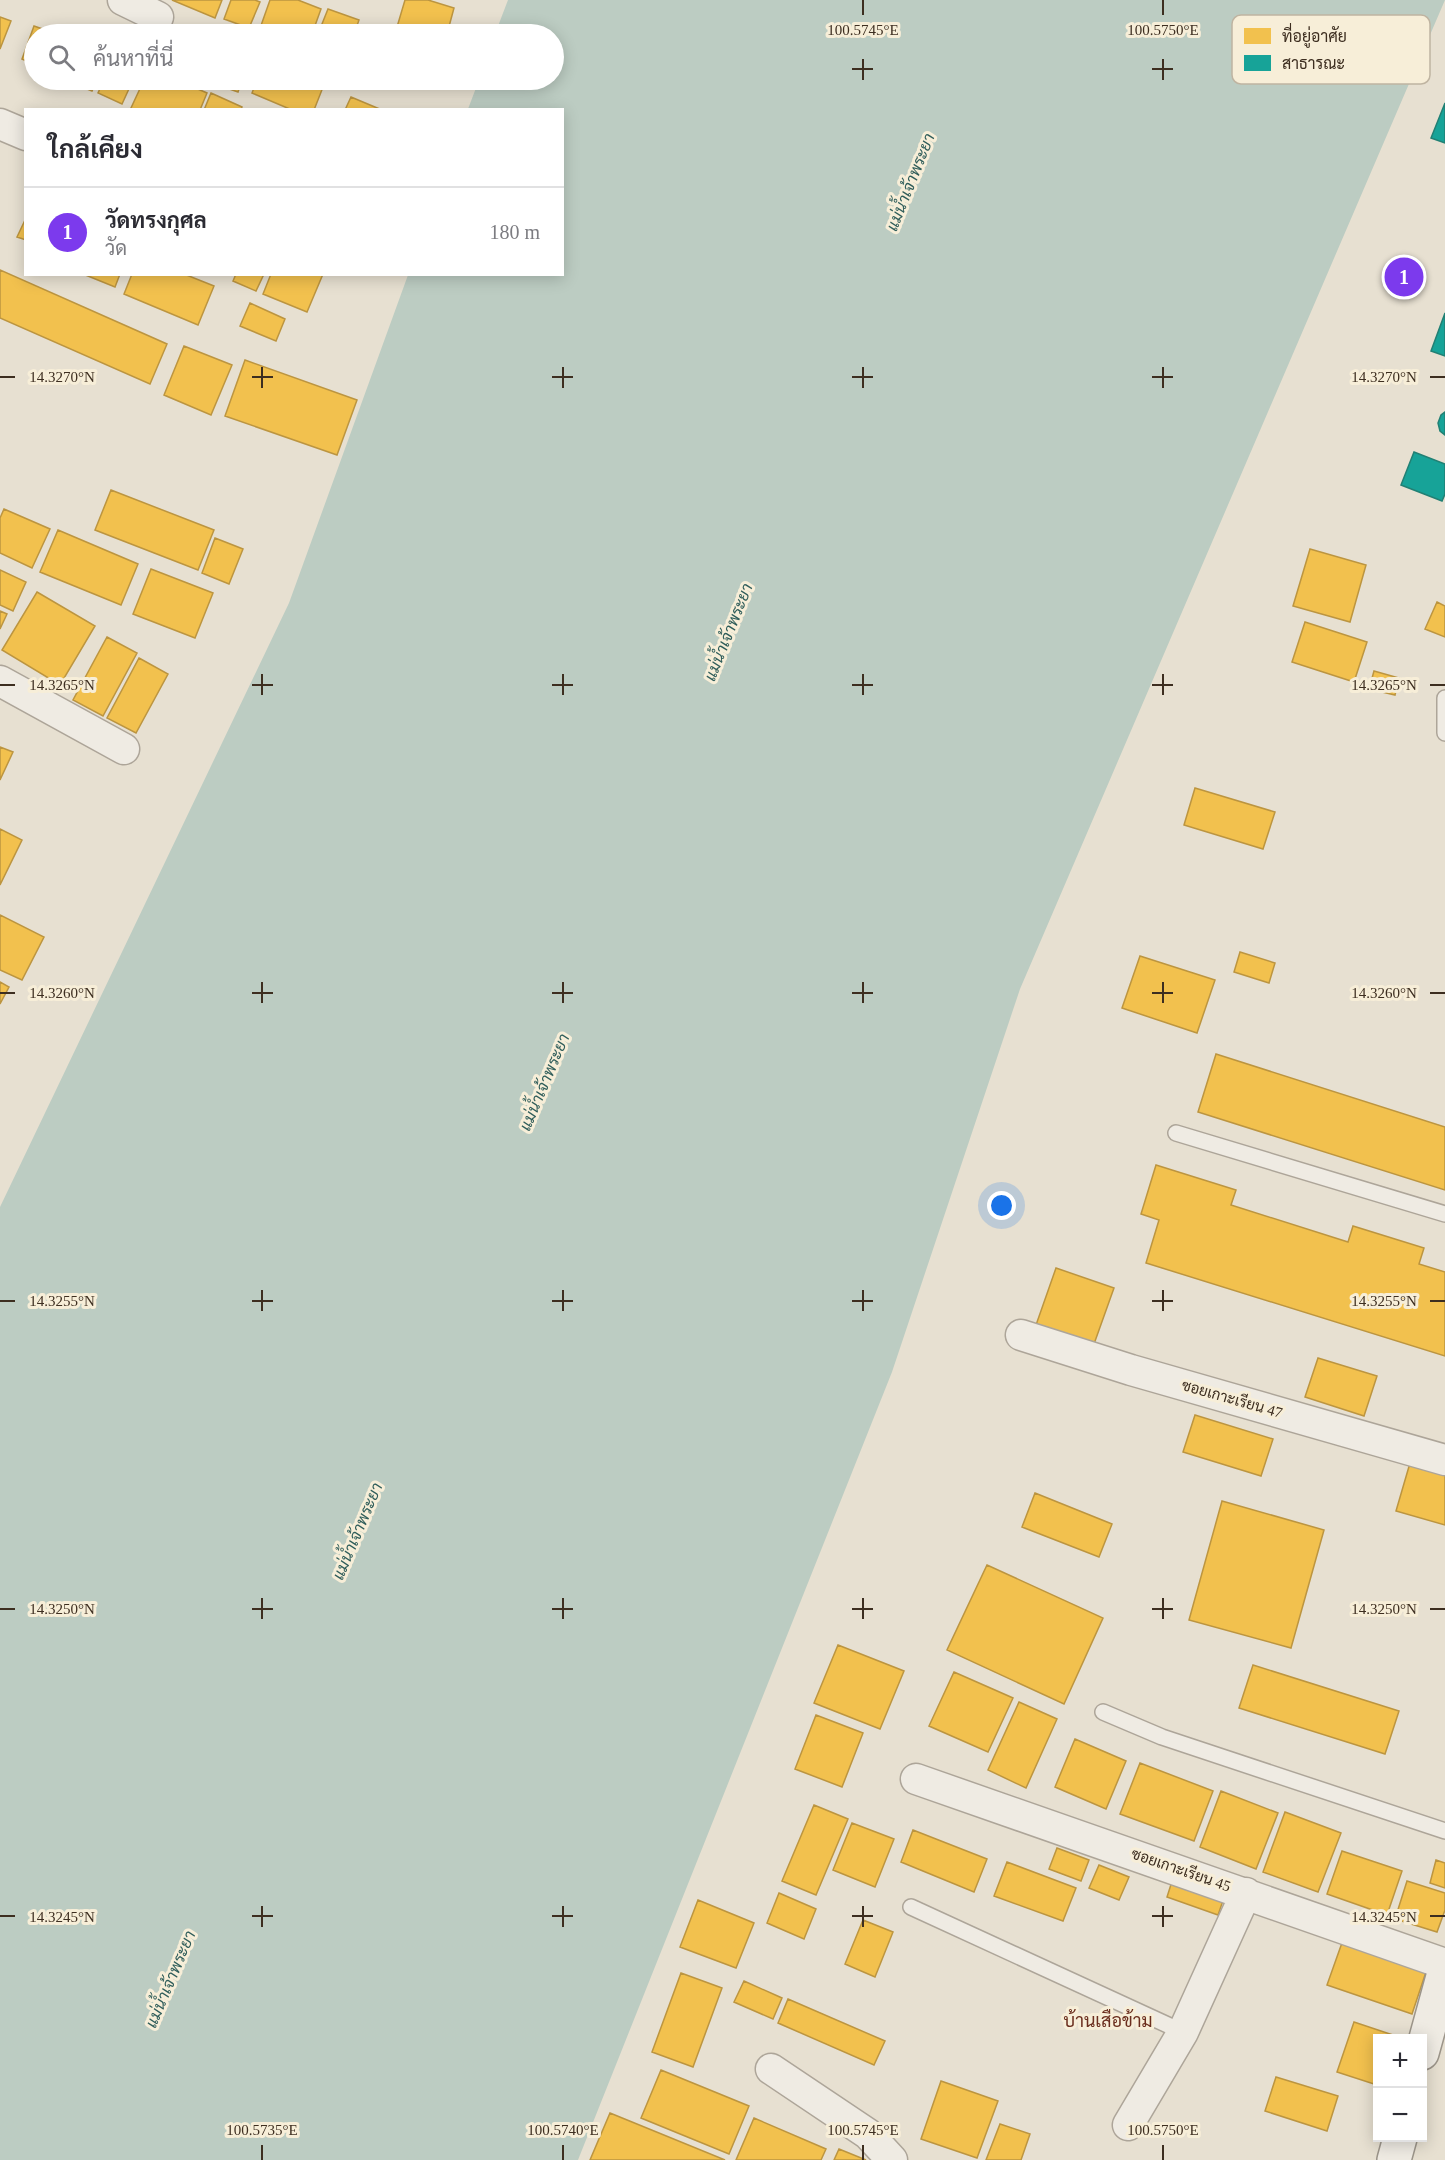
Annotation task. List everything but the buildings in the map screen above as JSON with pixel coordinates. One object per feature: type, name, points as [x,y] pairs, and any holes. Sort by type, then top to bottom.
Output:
[{"type":"main road","points":[[1427,2035],[1445,1969]]},
{"type":"main road","points":[[1394,2160],[1399,2142]]},
{"type":"street","points":[[123,0],[158,17]]},
{"type":"street","points":[[0,124],[24,134]]},
{"type":"street","points":[[0,681],[124,749]]},
{"type":"street","name":"ซอยเกาะเรียน 47","points":[[1021,1335],[1131,1370],[1445,1460]]},
{"type":"street","name":"ซอยเกาะเรียน 45","points":[[916,1779],[1445,1964]]},
{"type":"street","points":[[1128,2125],[1183,2032],[1246,1893]]},
{"type":"street","points":[[771,2069],[868,2134],[892,2160]]},
{"type":"lane","points":[[1445,698],[1445,733]]},
{"type":"lane","points":[[1176,1132],[1445,1214]]},
{"type":"lane","points":[[1104,1712],[1162,1737],[1445,1831]]},
{"type":"lane","points":[[911,1907],[1183,2032]]},
{"type":"water","name":"แม่น้ำเจ้าพระยา","points":[[508,0],[1445,0],[1430,35],[1430,15],[1232,15],[1232,84],[1409,84],[1020,989],[892,1372],[578,2160],[0,2160],[0,1207],[289,603],[408,276],[564,276],[564,108],[468,108],[475,90],[564,90],[564,24],[499,24]]},
{"type":"place","name":"วัดทรงกุศล","points":[[1404,277]]},
{"type":"district","name":"บ้านเสือข้าม","points":[[1108,2021]]}]
